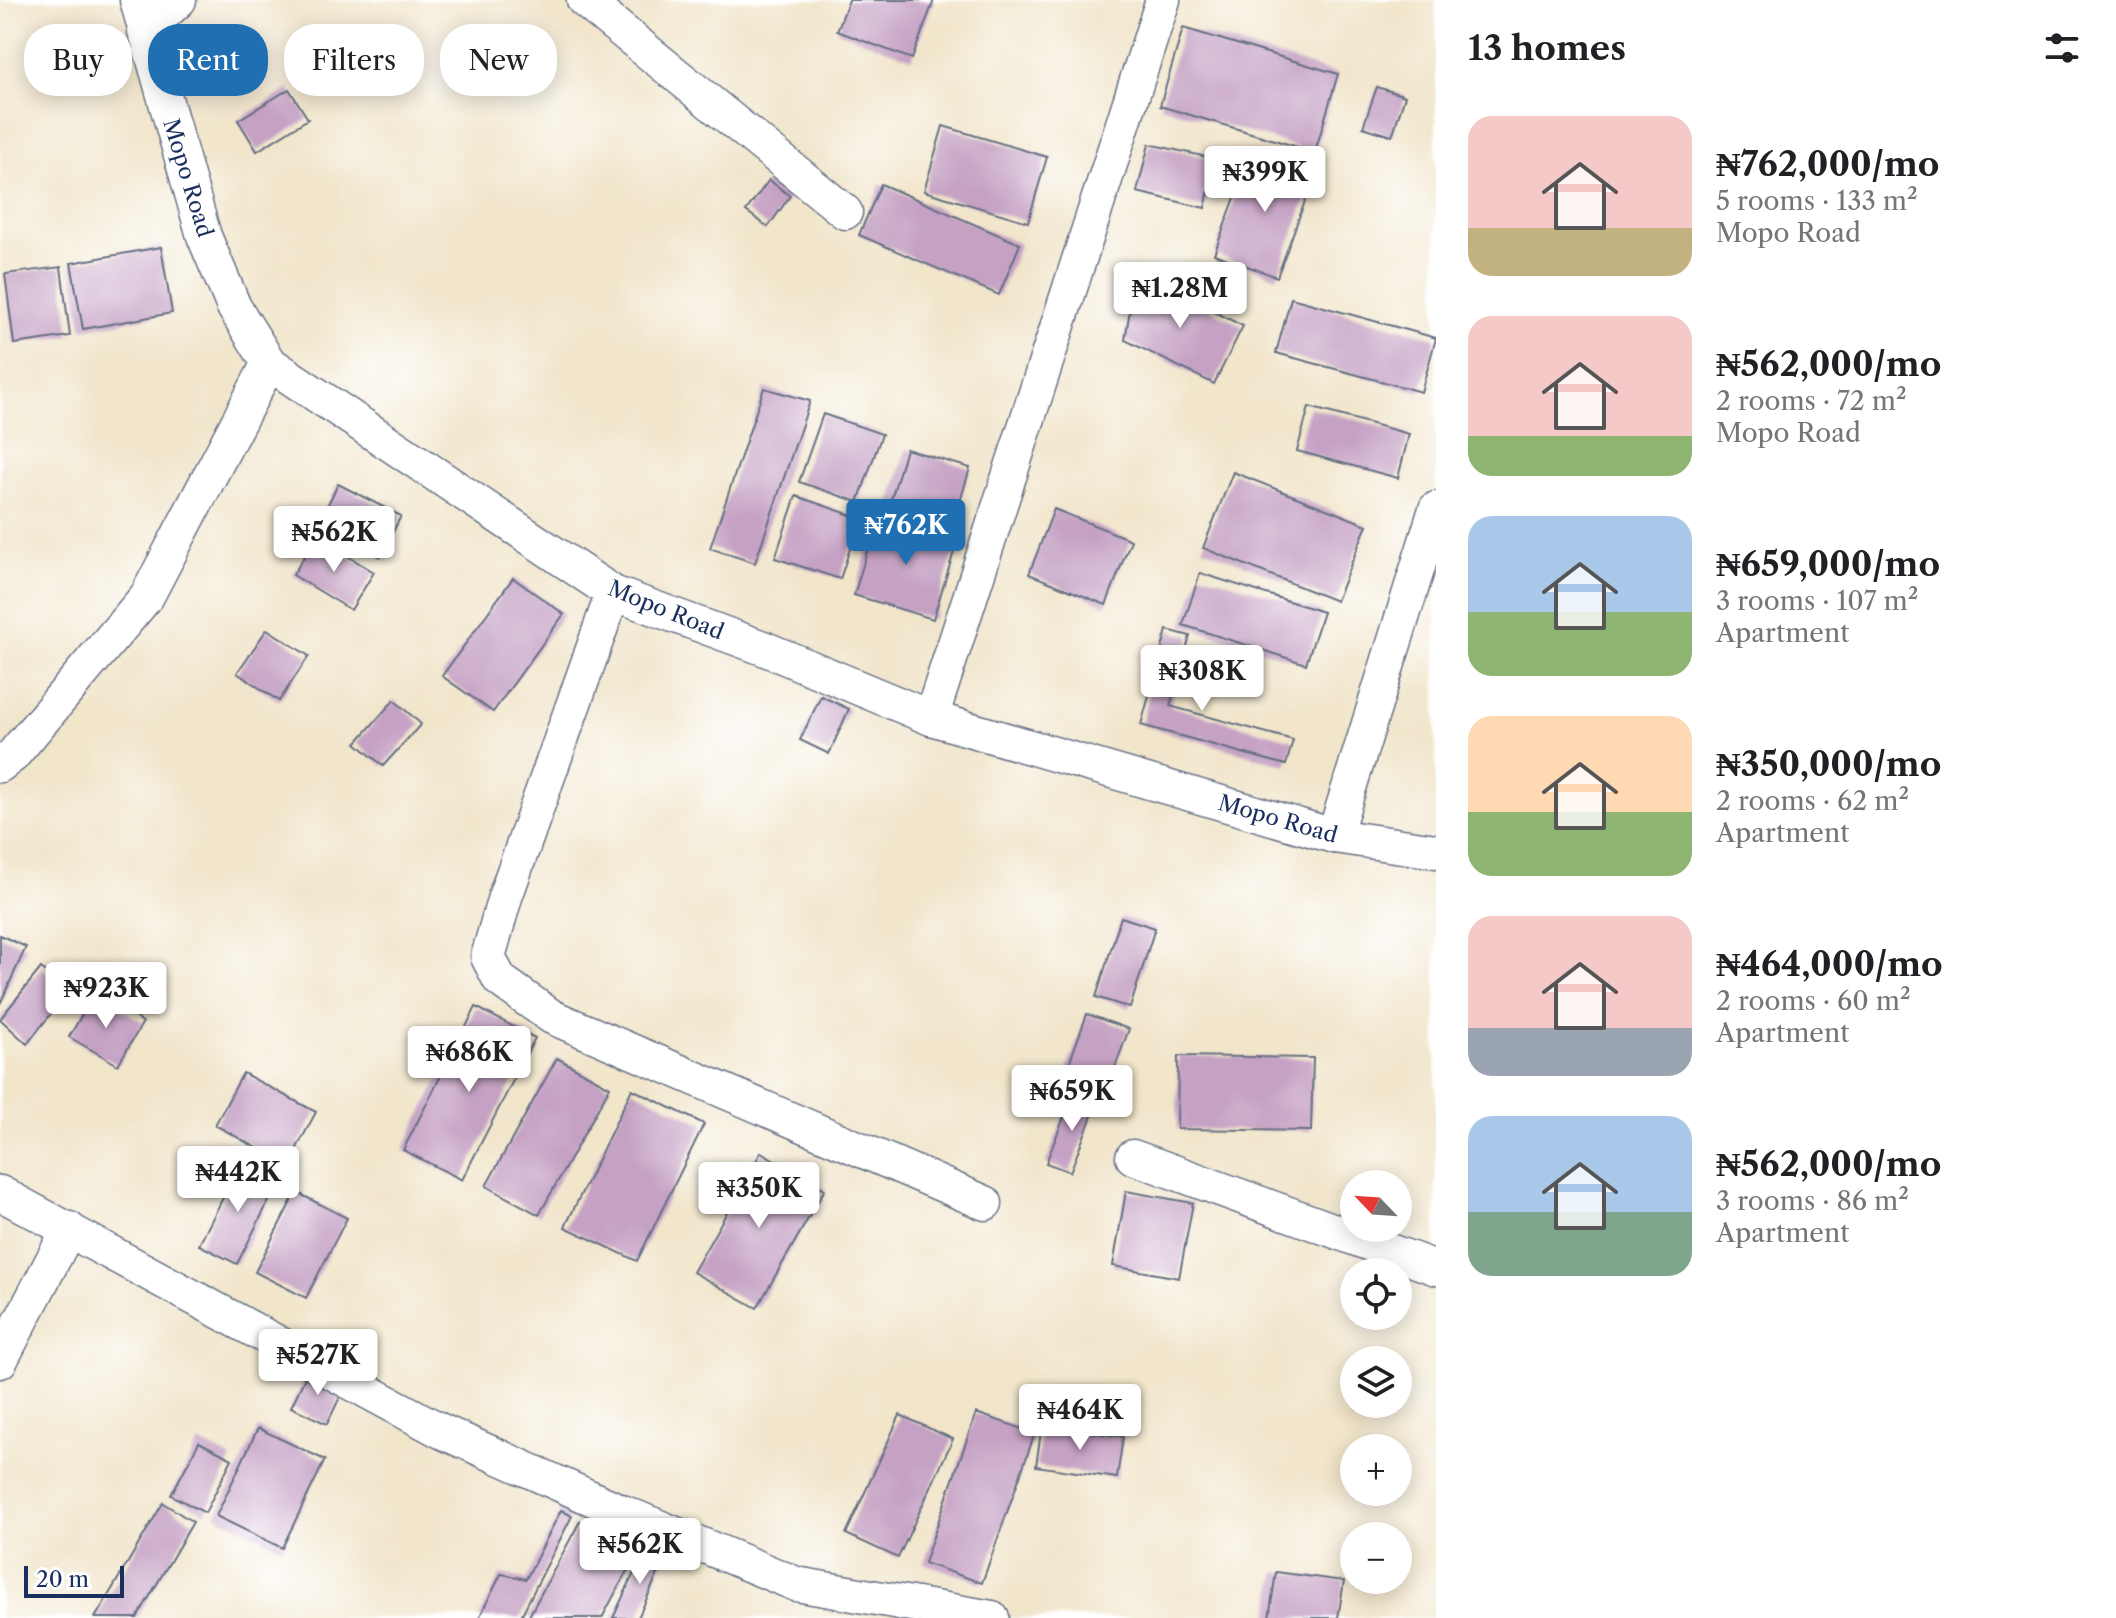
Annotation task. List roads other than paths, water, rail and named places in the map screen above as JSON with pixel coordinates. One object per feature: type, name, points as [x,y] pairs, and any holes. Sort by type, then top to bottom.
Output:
[{"type":"street","points":[[141,16],[179,0]]},
{"type":"street","points":[[584,0],[845,212]]},
{"type":"street","points":[[931,718],[1163,0]]},
{"type":"street","name":"Mopo Road","points":[[141,16],[204,236],[234,307],[269,363],[613,593],[763,648],[931,718],[1334,836],[1436,851]]},
{"type":"street","points":[[0,765],[12,756],[147,596],[269,363]]},
{"type":"street","points":[[1334,836],[1436,509]]},
{"type":"street","points":[[613,593],[505,897],[488,957],[500,980],[552,1017],[985,1203]]},
{"type":"street","points":[[1133,1157],[1436,1268]]},
{"type":"street","points":[[0,1193],[441,1431],[620,1511],[796,1584],[992,1618]]},
{"type":"street","points":[[0,1361],[69,1229]]}]
